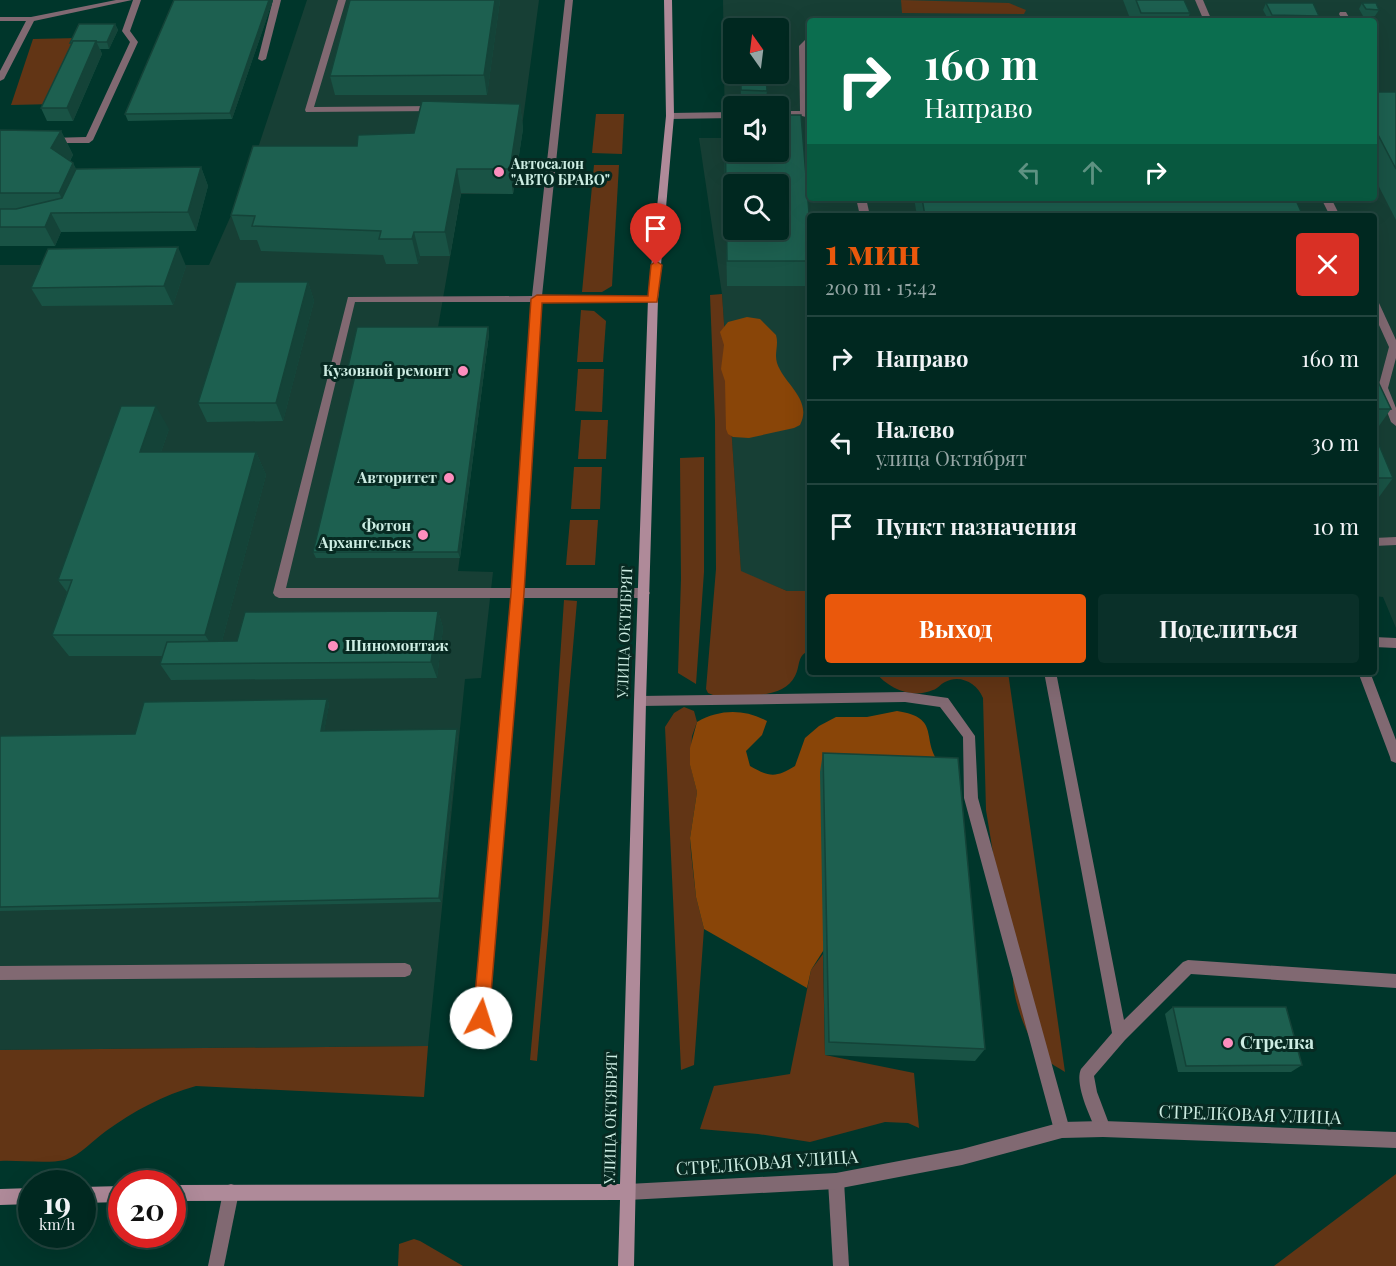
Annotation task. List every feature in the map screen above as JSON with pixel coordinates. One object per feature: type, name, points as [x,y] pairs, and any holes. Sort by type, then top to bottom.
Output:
[{"type":"street","points":[[0,20],[31,19],[128,0]]},
{"type":"street","points":[[44,141],[89,140],[134,42],[126,31],[137,0]]},
{"type":"street","points":[[262,58],[277,0]]},
{"type":"street","points":[[342,0],[309,110],[440,109]]},
{"type":"street","points":[[479,1041],[518,593],[537,299],[569,0]]},
{"type":"street","name":"УЛИЦА ОКТЯБРЯТ","points":[[626,1266],[640,701],[654,299],[670,116],[668,0]]},
{"type":"street","points":[[1199,0],[1207,18]]},
{"type":"street","points":[[0,79],[31,19]]},
{"type":"street","points":[[789,114],[807,115],[803,46],[807,43]]},
{"type":"street","points":[[670,116],[723,115]]},
{"type":"street","points":[[644,593],[279,593],[351,299],[654,299]]},
{"type":"street","points":[[1377,309],[1395,347],[1383,388],[1396,422]]},
{"type":"street","points":[[1377,542],[1396,541]]},
{"type":"street","points":[[1377,642],[1396,643]]},
{"type":"street","points":[[1051,675],[1120,1035]]},
{"type":"street","points":[[1365,675],[1396,757]]},
{"type":"street","points":[[640,701],[905,697],[944,702],[969,736],[971,798],[1062,1130]]},
{"type":"street","points":[[1103,1129],[1089,1092],[1086,1074],[1120,1035],[1188,967],[1396,981]]},
{"type":"street","points":[[0,973],[405,970]]},
{"type":"street","name":"СТРЕЛКОВАЯ УЛИЦА","points":[[186,1193],[628,1192],[836,1181],[962,1157],[1062,1130],[1103,1129],[1396,1140]]},
{"type":"street","points":[[836,1181],[841,1266]]},
{"type":"street","points":[[216,1266],[231,1192]]},
{"type":"street","points":[[0,1197],[18,1196]]},
{"type":"shaded area","points":[[307,0],[539,0],[513,194],[461,194],[437,333],[489,334],[458,571],[493,572],[481,678],[465,679],[428,1046],[0,1050],[0,265],[209,265],[249,175]]},
{"type":"shaded area","points":[[723,0],[1396,0],[1396,628],[1383,597],[1377,596],[1377,213],[807,213],[807,591],[787,591],[741,572],[722,294],[699,138],[723,138],[723,162],[789,162],[789,96],[724,96],[724,84],[789,84],[789,18],[723,18]]},
{"type":"shaded area","points":[[901,0],[1009,3],[1026,10],[1024,14],[902,13]]},
{"type":"shaded area","points":[[79,38],[55,104],[11,105],[33,39]]},
{"type":"shaded area","points":[[596,114],[624,114],[622,154],[592,153]]},
{"type":"shaded area","points":[[594,165],[619,165],[612,286],[602,292],[582,292]]},
{"type":"shaded area","points":[[722,294],[741,571],[787,591],[807,591],[807,652],[801,658],[797,672],[789,684],[780,690],[758,695],[713,695],[706,689],[716,569],[715,421],[710,295]]},
{"type":"shaded area","points":[[581,310],[594,311],[606,321],[603,362],[577,362]]},
{"type":"shaded area","points":[[747,317],[760,319],[776,335],[777,363],[796,392],[803,408],[800,425],[749,438],[733,437],[726,429],[725,381],[721,369],[724,345],[720,332],[728,322]]},
{"type":"shaded area","points":[[578,369],[604,369],[602,412],[575,411]]},
{"type":"shaded area","points":[[581,420],[608,420],[606,459],[578,459]]},
{"type":"shaded area","points":[[704,457],[704,572],[696,684],[678,673],[681,579],[680,458]]},
{"type":"shaded area","points":[[574,467],[602,467],[600,509],[571,509]]},
{"type":"shaded area","points":[[570,520],[598,520],[595,565],[566,565]]},
{"type":"shaded area","points":[[564,600],[577,601],[537,1061],[530,1060],[542,928]]},
{"type":"shaded area","points":[[878,675],[1008,675],[1065,1072],[1047,1061],[1033,1043],[1022,1020],[1015,996],[986,810],[983,698],[977,688],[962,680],[951,680],[925,693],[909,693],[894,688]]},
{"type":"shaded area","points":[[684,707],[694,711],[697,722],[692,736],[690,764],[697,792],[690,838],[696,897],[704,929],[694,1065],[681,1070],[665,727],[674,713]]},
{"type":"shaded area","points":[[897,711],[911,714],[925,725],[931,747],[941,765],[811,970],[807,988],[704,929],[696,897],[690,838],[697,792],[690,765],[690,748],[697,722],[714,715],[732,712],[750,714],[767,721],[762,735],[746,751],[750,766],[772,775],[783,773],[795,766],[805,738],[819,726],[836,717],[867,717]]},
{"type":"shaded area","points":[[823,954],[825,1055],[914,1073],[919,1128],[908,1123],[885,1122],[810,1142],[758,1134],[700,1129],[714,1086],[790,1074],[811,970]]},
{"type":"shaded area","points":[[428,1046],[424,1097],[196,1086],[138,1110],[106,1131],[76,1155],[65,1160],[0,1161],[0,1050]]},
{"type":"shaded area","points":[[1396,1174],[1396,1266],[1274,1266]]},
{"type":"shaded area","points":[[414,1239],[463,1266],[398,1266],[399,1244]]},
{"type":"building","points":[[174,0],[269,0],[230,113],[125,114]]},
{"type":"building","points":[[350,0],[495,0],[484,75],[330,76]]},
{"type":"building","points":[[1136,0],[1184,0],[1190,13],[1141,13]]},
{"type":"building","points":[[1266,3],[1313,3],[1319,16],[1272,15]]},
{"type":"building","points":[[1362,3],[1376,3],[1379,10],[1366,9]]},
{"type":"building","points":[[79,24],[115,24],[107,42],[73,41],[70,43]]},
{"type":"building","points":[[73,41],[96,41],[67,108],[41,108]]},
{"type":"building","points":[[741,84],[767,84],[767,91],[741,90]]},
{"type":"building","points":[[1377,92],[1396,92],[1396,169],[1377,133]]},
{"type":"building","points":[[422,101],[520,104],[510,169],[457,169],[445,232],[414,232],[412,239],[379,239],[381,231],[252,226],[255,216],[231,215],[253,146],[357,146],[358,135],[414,133]]},
{"type":"building","points":[[789,115],[801,115],[809,213],[807,213],[807,261],[727,261],[727,240],[789,240],[789,174],[726,174],[726,162],[789,162]]},
{"type":"building","points":[[0,130],[61,131],[51,148],[73,163],[59,193],[0,193]]},
{"type":"building","points":[[201,167],[188,212],[51,213],[45,227],[0,227],[0,209],[16,209],[62,198],[76,169]]},
{"type":"building","points":[[922,201],[1296,201],[1302,213],[924,213]]},
{"type":"building","points":[[178,247],[164,286],[31,288],[48,249]]},
{"type":"building","points":[[236,282],[308,282],[276,403],[198,403]]},
{"type":"building","points":[[357,327],[488,327],[458,552],[313,552],[357,367],[348,367]]},
{"type":"building","points":[[1377,379],[1391,409],[1377,409]]},
{"type":"building","points":[[121,406],[156,406],[140,452],[256,452],[205,635],[52,635],[72,580],[58,580]]},
{"type":"building","points":[[1377,440],[1393,478],[1377,478]]},
{"type":"building","points":[[438,611],[431,662],[160,664],[167,642],[237,641],[245,612]]},
{"type":"building","points":[[327,699],[321,731],[457,729],[439,898],[0,907],[0,736],[135,734],[144,702]]},
{"type":"building","points":[[823,753],[958,758],[985,1049],[829,1042]]},
{"type":"building","name":"Стрелка","points":[[1173,1007],[1286,1007],[1302,1065],[1186,1066]]},
{"type":"place","name":"Автосалон \"АВТО БРАВО\"","points":[[499,172]]},
{"type":"place","name":"Кузовной ремонт","points":[[463,371]]},
{"type":"place","name":"Авторитет","points":[[449,478]]},
{"type":"place","name":"Фотон Архангельск","points":[[423,535]]},
{"type":"place","name":"Шиномонтаж","points":[[333,646]]},
{"type":"place","name":"Стрелка","points":[[1228,1043]]},
{"type":"route","points":[[481,1018],[518,593],[537,299],[654,299],[656,265]]}]
